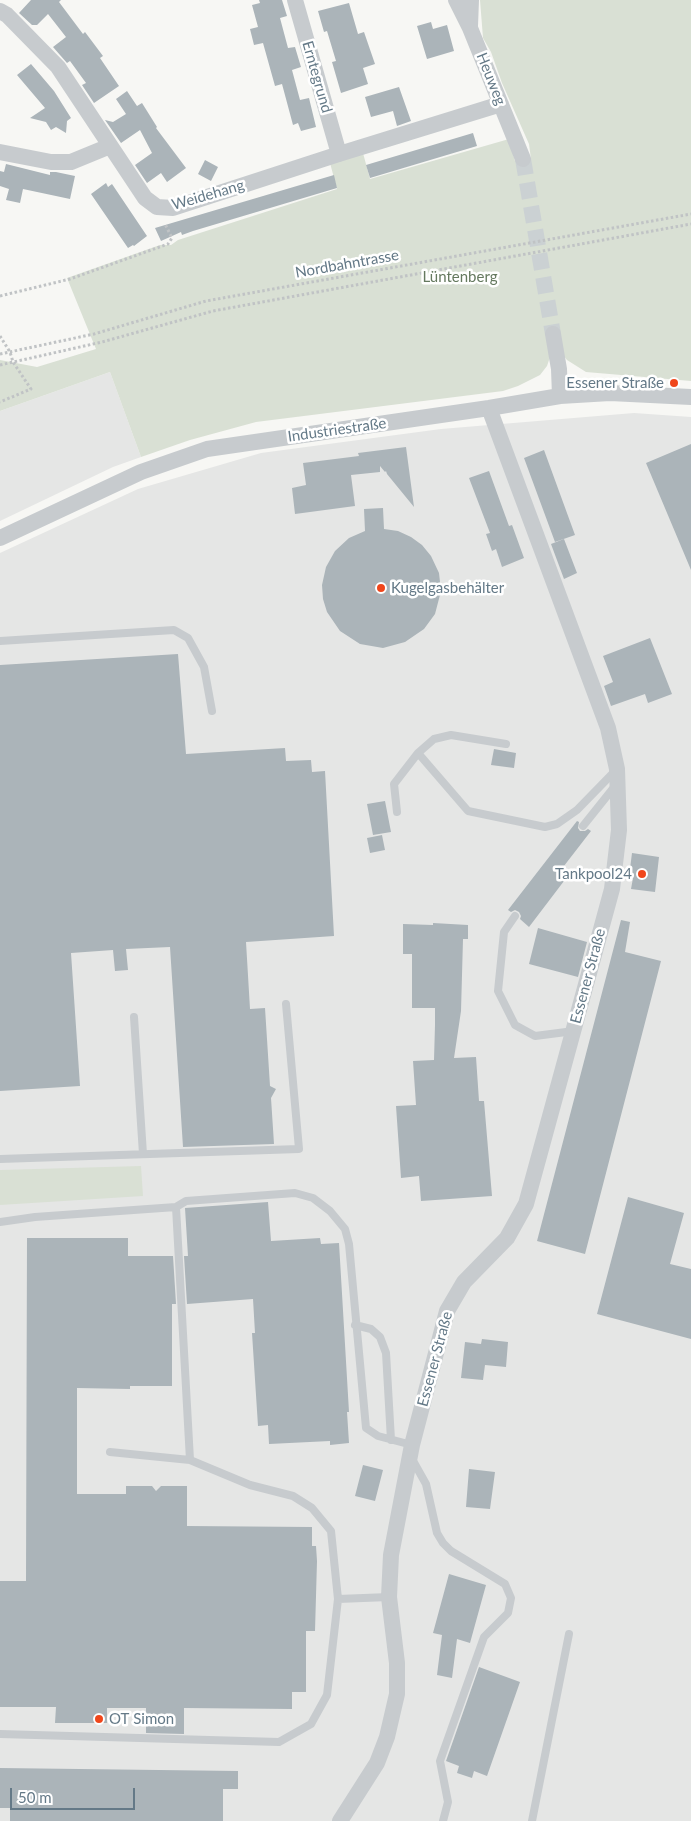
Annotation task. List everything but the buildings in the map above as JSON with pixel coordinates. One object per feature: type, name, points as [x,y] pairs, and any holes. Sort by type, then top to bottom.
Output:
[{"type":"street","name":"Erntegrund","points":[[295,0],[339,154]]},
{"type":"street","name":"Heuweg","points":[[456,0],[470,28],[523,159]]},
{"type":"street","points":[[470,28],[471,0]]},
{"type":"street","name":"Weidehang","points":[[0,10],[58,67],[145,198],[157,207],[173,208],[502,104]]},
{"type":"street","points":[[0,152],[51,162],[71,162],[110,146]]},
{"type":"street","points":[[553,334],[559,369],[560,396]]},
{"type":"street","name":"Industriestraße","points":[[0,538],[141,472],[207,449],[560,396],[610,393],[691,397]]},
{"type":"street","name":"Essener Straße","points":[[340,1821],[377,1763],[387,1737],[397,1694],[398,1663],[389,1597],[391,1555],[411,1450],[446,1311],[464,1282],[506,1238],[526,1204],[612,889],[620,830],[617,776],[608,728],[489,408]]},
{"type":"lane","points":[[0,641],[174,630],[188,638],[204,667],[212,710]]},
{"type":"lane","points":[[398,812],[394,784],[418,753],[434,738],[451,735],[506,744]]},
{"type":"lane","points":[[418,753],[468,811],[545,827],[557,824],[577,810],[617,776]]},
{"type":"lane","points":[[583,826],[617,776]]},
{"type":"lane","points":[[515,916],[504,932],[498,991],[502,999],[516,1025],[536,1036],[574,1030]]},
{"type":"lane","points":[[0,1159],[299,1149],[286,1004]]},
{"type":"lane","points":[[134,1017],[143,1154]]},
{"type":"lane","points":[[0,1222],[35,1216],[176,1207],[186,1201],[295,1193],[312,1198],[330,1211],[345,1229],[349,1244],[366,1428],[378,1436],[411,1450],[426,1484],[437,1533],[443,1543],[451,1552],[505,1584],[511,1598],[508,1613],[484,1637],[440,1761],[448,1802],[443,1821]]},
{"type":"lane","points":[[176,1207],[190,1460]]},
{"type":"lane","points":[[355,1325],[371,1329],[380,1337],[386,1353],[391,1440]]},
{"type":"lane","points":[[0,1734],[279,1742],[311,1724],[327,1695],[338,1599],[331,1531],[312,1508],[293,1496],[250,1485],[190,1460],[110,1452]]},
{"type":"lane","points":[[338,1599],[389,1597]]},
{"type":"lane","points":[[532,1821],[569,1634]]},
{"type":"path","points":[[0,296],[70,279],[168,244],[172,238],[157,207]]},
{"type":"path","name":"Nordbahntrasse","points":[[0,354],[94,334],[206,301],[691,214]]},
{"type":"path","points":[[0,365],[94,344],[213,311],[691,224]]},
{"type":"path","points":[[0,336],[10,352],[13,362],[31,390],[0,402]]},
{"type":"shaded area","points":[[110,372],[141,457],[113,467],[0,521],[0,411]]},
{"type":"shaded area","points":[[634,413],[691,417],[691,1821],[0,1821],[0,553],[138,489],[261,453],[441,429]]},
{"type":"green space","name":"Lüntenberg","points":[[480,0],[691,0],[691,381],[586,372],[567,360],[563,355],[550,357],[547,366],[540,375],[503,391],[256,422],[190,440],[141,457],[110,372],[0,411],[0,360],[37,367],[96,349],[67,278],[160,245],[171,245],[178,240],[337,189],[330,163],[363,153],[370,179],[509,139],[515,161],[531,159],[529,144],[502,83],[491,52],[483,38]]},
{"type":"green space","points":[[141,1166],[143,1196],[0,1205],[0,1170]]},
{"type":"tunnel","points":[[523,159],[553,334]]},
{"type":"place","name":"Essener Straße","points":[[674,383]]},
{"type":"place","name":"Kugelgasbehälter","points":[[381,588]]},
{"type":"place","name":"Tankpool24","points":[[642,874]]},
{"type":"place","name":"OT Simon","points":[[99,1719]]}]
